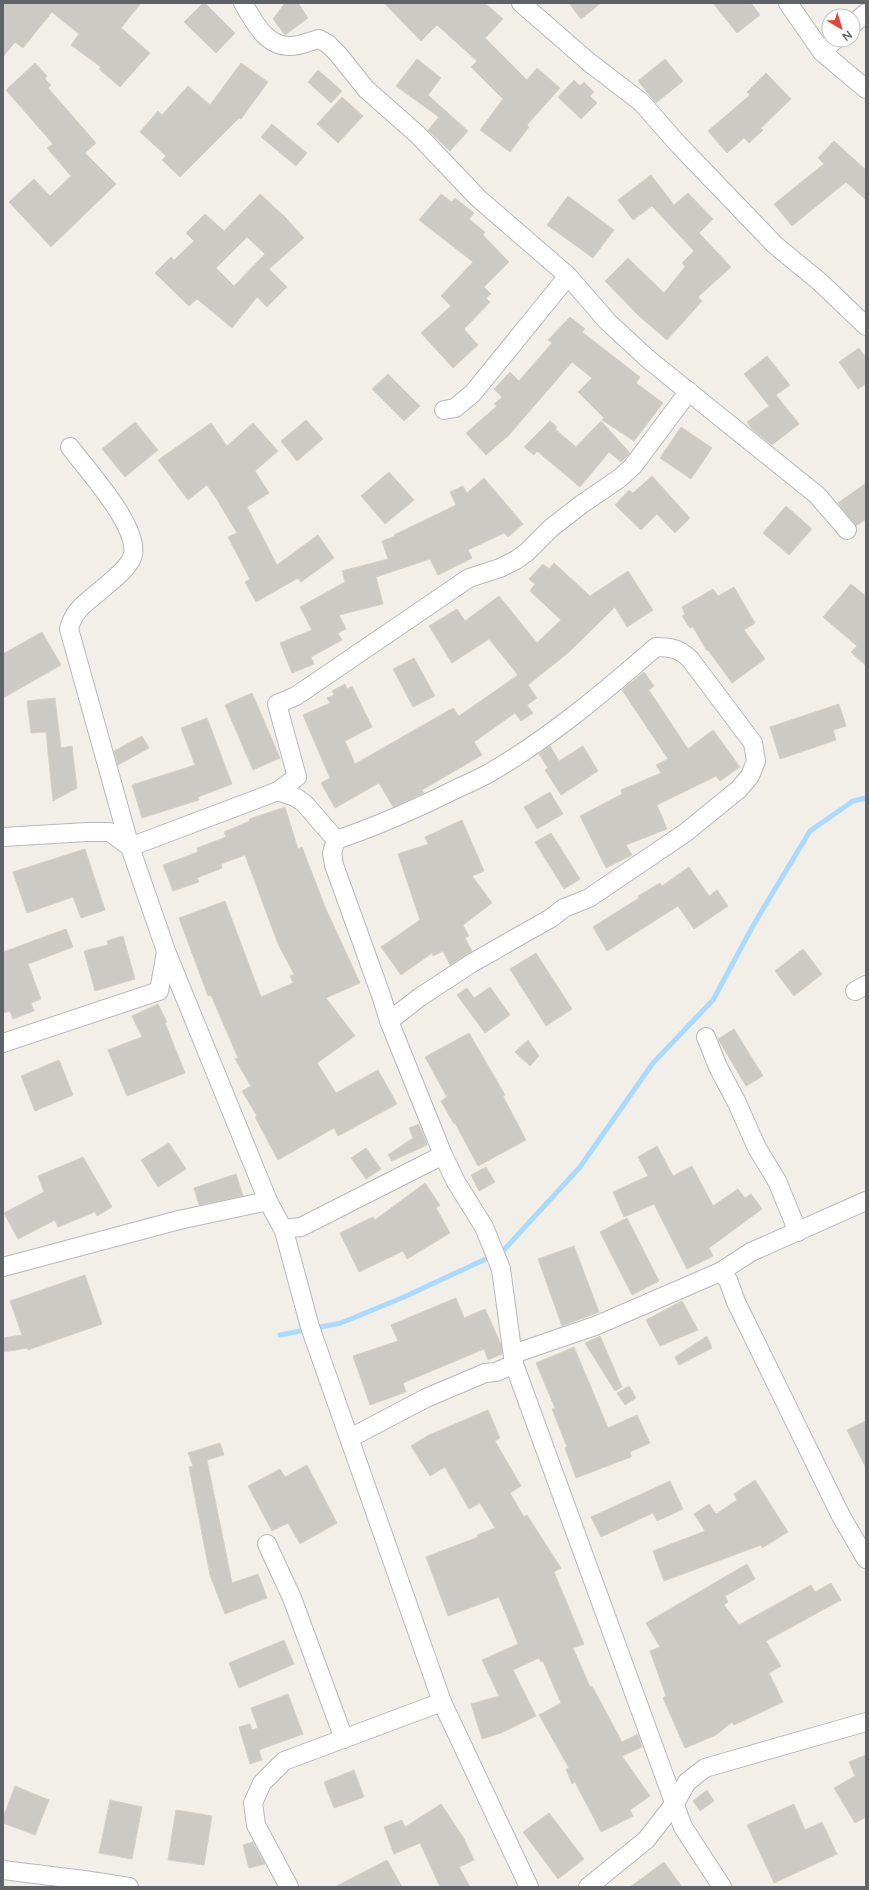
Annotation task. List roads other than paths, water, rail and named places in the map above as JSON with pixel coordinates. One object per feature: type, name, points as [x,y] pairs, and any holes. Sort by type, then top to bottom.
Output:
[{"type":"street","points":[[243,3],[253,21],[266,37],[278,45],[293,46],[319,39],[328,44],[366,89],[418,135],[478,198],[568,276],[608,322],[648,359],[817,496],[847,530]]},
{"type":"street","points":[[521,3],[590,63],[641,102],[678,144],[775,245],[820,282],[866,326]]},
{"type":"street","points":[[788,3],[821,38]]},
{"type":"street","points":[[831,48],[866,89]]},
{"type":"street","points":[[444,410],[455,408],[473,393],[568,276]]},
{"type":"street","points":[[304,803],[277,704],[296,696],[469,578],[500,568],[527,552],[551,528],[582,504],[620,478],[633,466],[689,391]]},
{"type":"street","points":[[70,447],[118,510],[133,540],[133,555],[122,572],[72,616],[69,629],[130,847],[166,951],[268,1202],[284,1231],[312,1331],[442,1702],[529,1887]]},
{"type":"street","points":[[336,840],[397,818],[491,772],[546,735],[598,696],[656,647],[667,647],[682,651],[690,659],[753,743],[756,761],[750,776],[739,789],[685,833],[589,898],[564,908],[551,918],[472,963],[420,997],[389,1021]]},
{"type":"street","points":[[130,847],[278,791],[297,777]]},
{"type":"street","points":[[278,791],[295,797],[304,803],[336,840]]},
{"type":"street","points":[[3,837],[110,832],[130,847]]},
{"type":"street","points":[[336,840],[332,853],[334,865],[389,1021],[443,1155],[456,1182],[488,1236],[501,1269],[514,1359],[683,1827],[722,1887]]},
{"type":"street","points":[[3,1043],[159,991],[166,951]]},
{"type":"street","points":[[706,1038],[718,1067],[737,1103],[757,1148],[776,1181],[798,1232]]},
{"type":"street","points":[[284,1231],[291,1228],[301,1227],[443,1155]]},
{"type":"street","points":[[350,1438],[426,1398],[485,1373],[496,1372],[514,1359],[720,1272],[751,1252],[866,1201]]},
{"type":"street","points":[[3,1267],[179,1220],[268,1202]]},
{"type":"street","points":[[720,1272],[728,1280],[736,1302],[841,1516],[866,1559]]},
{"type":"street","points":[[267,1544],[292,1598],[344,1739]]},
{"type":"street","points":[[289,1887],[256,1825],[253,1803],[262,1783],[284,1761],[442,1702]]},
{"type":"street","points":[[588,1887],[646,1840],[675,1802],[687,1782],[704,1768],[866,1722]]},
{"type":"street","points":[[3,1871],[130,1887]]},
{"type":"waterway","points":[[280,1335],[341,1323],[404,1297],[503,1251],[580,1167],[653,1063],[713,1000],[754,924],[810,831],[853,801],[866,798]]}]
